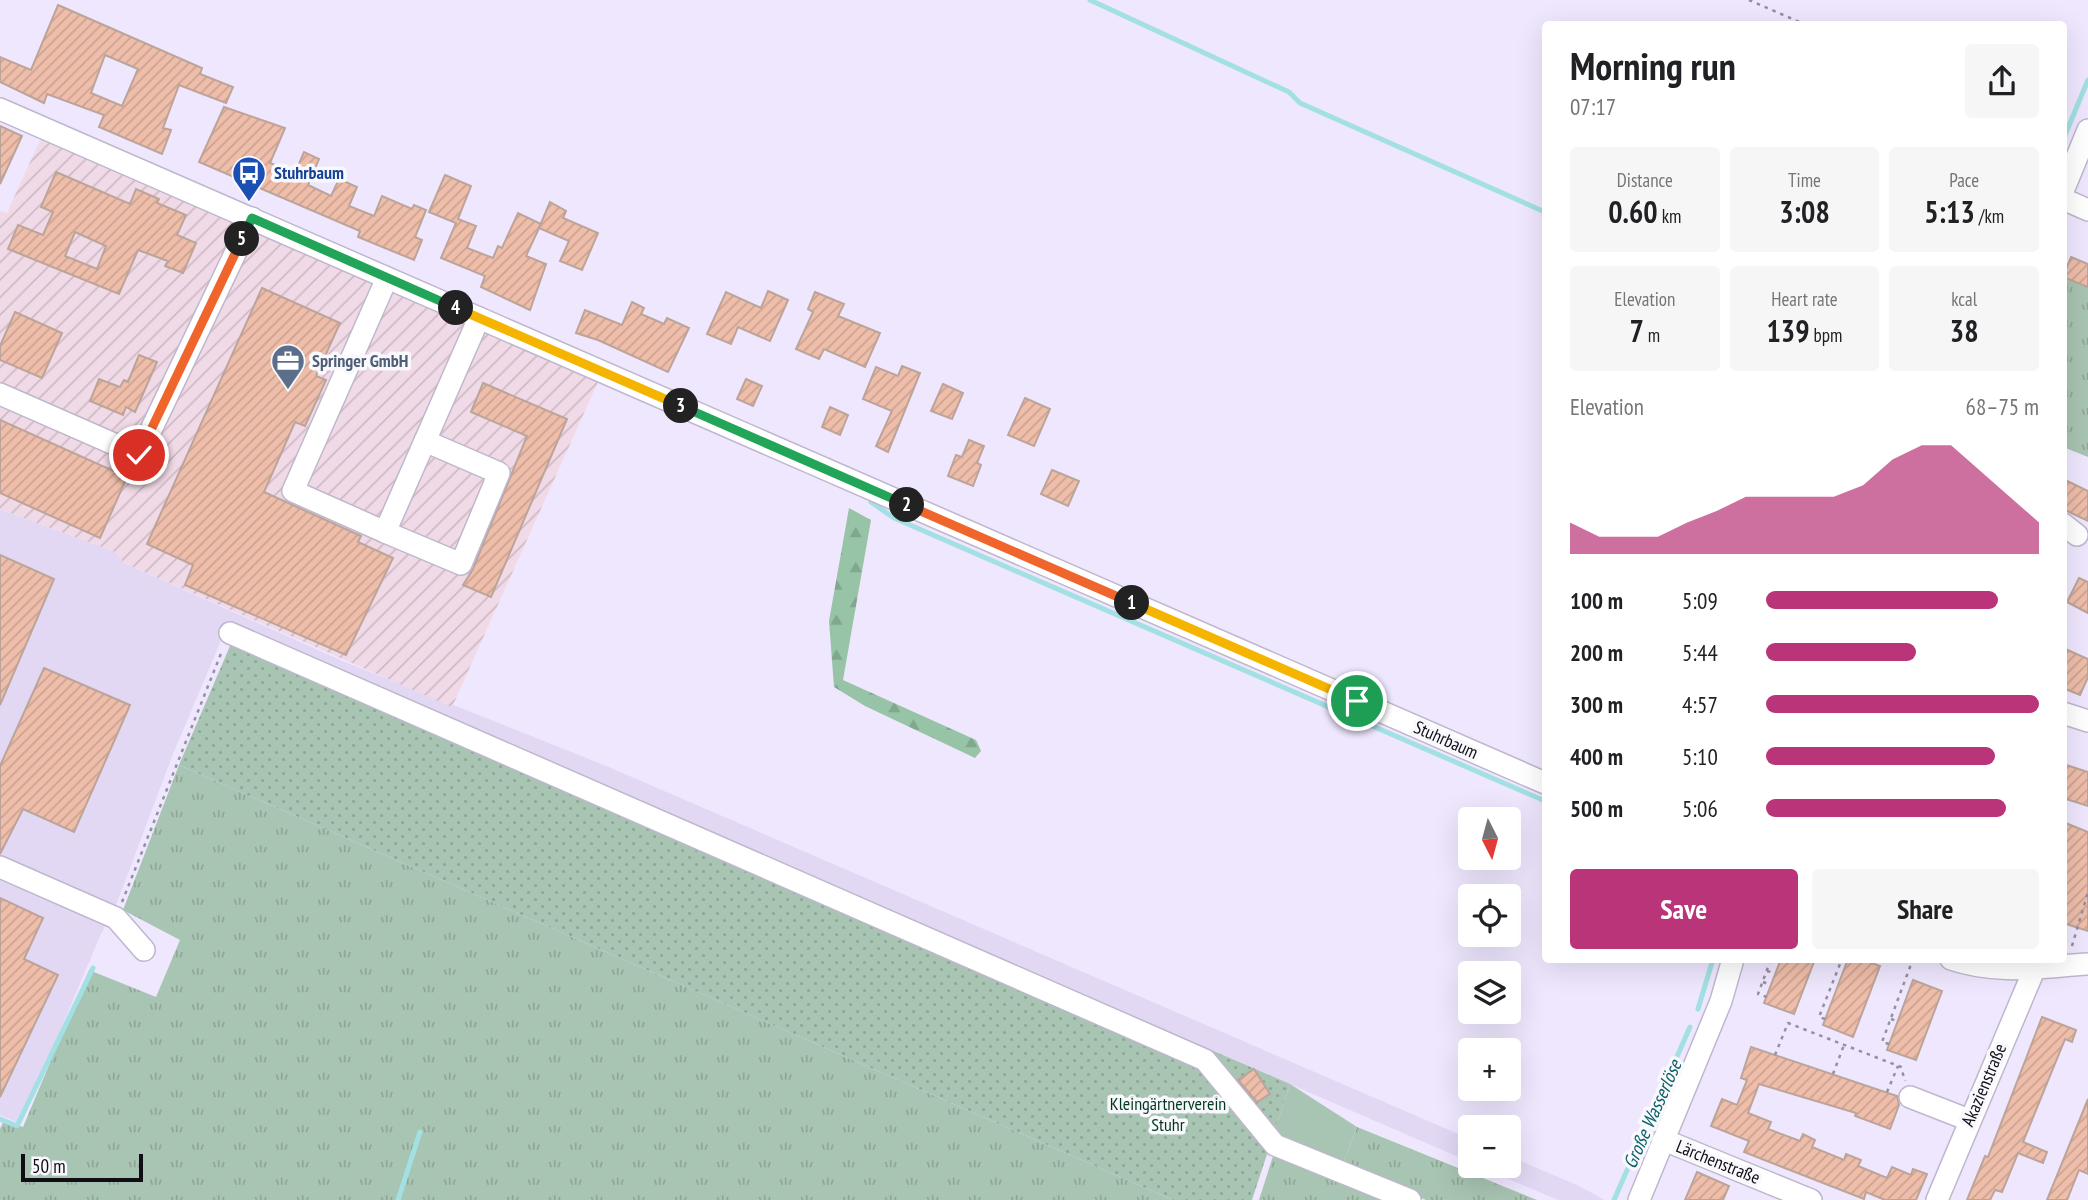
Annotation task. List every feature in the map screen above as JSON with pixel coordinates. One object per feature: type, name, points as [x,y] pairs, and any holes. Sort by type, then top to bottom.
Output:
[{"type":"street","name":"Stuhrbaum","points":[[0,109],[1542,782]]},
{"type":"street","points":[[2067,181],[2088,130]]},
{"type":"street","points":[[2067,201],[2088,210]]},
{"type":"street","points":[[0,394],[139,455],[252,218]]},
{"type":"street","points":[[387,278],[293,491],[460,564],[499,473],[425,442]]},
{"type":"street","points":[[385,532],[480,318]]},
{"type":"street","points":[[230,633],[1205,1060],[1275,1145],[1410,1200]]},
{"type":"street","points":[[2067,714],[2088,721]]},
{"type":"street","points":[[0,867],[116,918],[144,950]]},
{"type":"street","points":[[1639,1200],[1721,1001],[1732,963]]},
{"type":"street","points":[[1966,963],[1988,969],[2034,970],[2088,964]]},
{"type":"street","name":"Akazienstraße","points":[[1937,1200],[2034,970]]},
{"type":"street","points":[[1910,1097],[1969,1120]]},
{"type":"street","name":"Lärchenstraße","points":[[1664,1140],[1811,1200]]},
{"type":"path","points":[[1749,0],[1797,21]]},
{"type":"path","points":[[116,918],[230,633]]},
{"type":"path","points":[[2067,963],[2088,892]]},
{"type":"path","points":[[1767,997],[1758,994],[1770,963]]},
{"type":"path","points":[[1825,1019],[1819,1017],[1842,963]]},
{"type":"path","points":[[1889,1044],[1882,1042],[1912,963]]},
{"type":"path","points":[[1767,971],[1775,973]]},
{"type":"path","points":[[1837,971],[1843,972]]},
{"type":"path","points":[[1763,982],[1771,985]]},
{"type":"path","points":[[1833,982],[1838,984]]},
{"type":"path","points":[[1904,983],[1910,986]]},
{"type":"path","points":[[1828,994],[1834,996]]},
{"type":"path","points":[[1899,996],[1906,998]]},
{"type":"path","points":[[1824,1005],[1829,1007]]},
{"type":"path","points":[[1895,1007],[1902,1009]]},
{"type":"path","points":[[1891,1019],[1897,1021]]},
{"type":"path","points":[[1775,1055],[1788,1023],[1898,1066],[1910,1097]]},
{"type":"path","points":[[1887,1030],[1893,1032]]},
{"type":"path","points":[[1833,1074],[1844,1045]]},
{"type":"path","points":[[1887,1092],[1898,1066]]},
{"type":"shaded area","points":[[41,138],[598,382],[452,707],[124,563],[115,552],[0,509],[0,211],[7,213]]},
{"type":"shaded area","points":[[0,509],[115,552],[124,563],[345,662],[604,765],[1458,1134],[1458,1157],[445,719],[226,629],[173,754],[118,900],[100,936],[21,1124],[0,1115]]},
{"type":"shaded area","points":[[1521,1161],[1605,1200],[1558,1200],[1506,1178],[1521,1178]]},
{"type":"green space","points":[[2067,277],[2088,287],[2088,457],[2067,449]]},
{"type":"green space","points":[[849,508],[871,520],[843,680],[976,740],[981,751],[975,758],[865,706],[834,687],[829,621]]},
{"type":"green space","name":"Kleingärtnerverein Stuhr","points":[[236,632],[445,719],[1290,1084],[1252,1200],[1173,1200],[179,765]]},
{"type":"green space","points":[[179,765],[1173,1200],[0,1200],[0,1129],[4,1120],[23,1127],[89,970],[156,997],[180,940],[123,910]]},
{"type":"green space","points":[[1290,1084],[1357,1127],[1342,1166],[1272,1139]]},
{"type":"green space","points":[[1357,1127],[1458,1168],[1458,1178],[1483,1178],[1537,1200],[1426,1200],[1342,1166]]},
{"type":"green space","points":[[1274,1153],[1387,1200],[1259,1200]]},
{"type":"building","points":[[58,5],[202,68],[200,74],[233,87],[226,103],[179,85],[163,128],[171,130],[162,154],[99,127],[104,115],[47,94],[44,103],[0,82],[0,57],[31,70]],"holes":[[[105,55],[138,69],[122,106],[91,93]]]},
{"type":"building","points":[[224,107],[285,128],[270,163],[295,173],[304,152],[319,159],[308,185],[331,196],[339,179],[357,187],[349,206],[374,216],[382,196],[412,209],[414,205],[426,210],[415,237],[422,240],[414,260],[358,237],[360,231],[199,162]]},
{"type":"building","points":[[0,126],[22,136],[0,184]]},
{"type":"building","points":[[56,172],[130,204],[136,189],[159,199],[157,203],[186,215],[177,235],[196,243],[183,273],[165,266],[168,261],[138,250],[119,294],[8,249],[18,225],[43,235],[53,212],[41,207]],"holes":[[[75,232],[106,246],[97,269],[65,256]]]},
{"type":"building","points":[[445,175],[471,186],[458,219],[476,226],[467,248],[493,258],[498,246],[502,248],[518,213],[541,224],[526,256],[546,264],[530,310],[481,287],[485,276],[441,258],[456,223],[429,212]]},
{"type":"building","points":[[550,202],[566,211],[563,218],[598,233],[582,270],[560,261],[569,241],[539,228]]},
{"type":"building","points":[[2071,257],[2088,264],[2088,287],[2067,279],[2067,267]]},
{"type":"building","points":[[262,288],[340,323],[316,376],[326,380],[305,426],[295,422],[264,492],[361,536],[358,542],[393,558],[346,655],[185,585],[193,565],[147,544]]},
{"type":"building","points":[[768,291],[788,300],[770,341],[738,327],[731,344],[707,334],[726,292],[761,308]]},
{"type":"building","points":[[815,292],[844,304],[838,316],[880,333],[865,367],[824,349],[819,359],[796,349],[813,312],[808,309]]},
{"type":"building","points":[[632,302],[644,308],[641,314],[664,324],[667,318],[689,328],[668,372],[598,340],[576,333],[585,310],[622,325]]},
{"type":"building","points":[[15,312],[62,333],[42,378],[0,360],[0,346]]},
{"type":"building","points":[[139,355],[157,362],[135,412],[126,407],[123,415],[90,401],[99,379],[120,387],[124,380],[128,382]]},
{"type":"building","points":[[902,366],[920,373],[888,452],[876,446],[892,411],[863,399],[876,367],[898,376]]},
{"type":"building","points":[[746,379],[762,386],[753,406],[737,399]]},
{"type":"building","points":[[483,383],[567,419],[491,597],[463,585],[473,569],[527,436],[471,412]]},
{"type":"building","points":[[943,384],[963,393],[952,419],[931,411]]},
{"type":"building","points":[[1025,398],[1050,409],[1034,446],[1008,435]]},
{"type":"building","points":[[830,407],[848,415],[840,435],[822,427]]},
{"type":"building","points":[[0,420],[127,477],[100,538],[0,493]]},
{"type":"building","points":[[969,440],[984,446],[977,463],[981,465],[973,486],[948,476],[956,455],[962,457]]},
{"type":"building","points":[[1052,470],[1079,481],[1068,506],[1041,494]]},
{"type":"building","points":[[2067,481],[2088,491],[2088,521],[2067,511]]},
{"type":"building","points":[[0,555],[54,579],[0,705]]},
{"type":"building","points":[[2079,578],[2088,582],[2088,613],[2067,602]]},
{"type":"building","points":[[2067,650],[2088,659],[2088,677],[2080,695],[2067,690]]},
{"type":"building","points":[[44,668],[130,705],[74,832],[23,809],[0,854],[0,766]]},
{"type":"building","points":[[2067,765],[2088,772],[2088,806],[2067,799]]},
{"type":"building","points":[[2067,824],[2088,832],[2088,931],[2067,924]]},
{"type":"building","points":[[0,898],[43,918],[24,959],[58,975],[0,1097]]},
{"type":"building","points":[[1779,963],[1813,963],[1794,1014],[1764,1003]]},
{"type":"building","points":[[1846,963],[1872,963],[1880,966],[1853,1037],[1823,1025]]},
{"type":"building","points":[[1913,980],[1942,991],[1916,1060],[1887,1050]]},
{"type":"building","points":[[2042,1017],[2076,1030],[2072,1042],[2065,1039],[2023,1142],[2047,1152],[2043,1163],[2018,1153],[2002,1192],[1995,1190],[1990,1200],[1967,1200],[1985,1156],[1988,1157]]},
{"type":"building","points":[[1751,1047],[1897,1096],[1899,1105],[1890,1129],[1855,1116],[1856,1113],[1759,1084],[1748,1113],[1771,1122],[1768,1129],[1800,1141],[1803,1134],[1815,1140],[1812,1147],[1844,1160],[1846,1154],[1861,1160],[1858,1166],[1887,1178],[1892,1167],[1911,1175],[1913,1169],[1927,1174],[1916,1200],[1885,1200],[1866,1192],[1864,1199],[1744,1152],[1749,1141],[1711,1126],[1722,1099],[1737,1105],[1747,1080],[1741,1078]]},
{"type":"building","points":[[1254,1069],[1270,1094],[1257,1102],[1238,1080]]},
{"type":"building","points":[[2088,1099],[2088,1174],[2079,1170],[2067,1200],[2047,1200]]},
{"type":"building","points":[[1697,1172],[1729,1186],[1723,1200],[1685,1200]]},
{"type":"waterway","points":[[1090,0],[1289,92],[1300,103],[1542,211]]},
{"type":"waterway","name":"Große Wasserlöse","points":[[2067,130],[2088,80]]},
{"type":"waterway","points":[[871,502],[894,518],[1542,800]]},
{"type":"waterway","name":"Große Wasserlöse","points":[[1698,1009],[1712,963]]},
{"type":"waterway","points":[[0,1119],[17,1126],[93,968]]},
{"type":"waterway","name":"Große Wasserlöse","points":[[1614,1200],[1690,1027]]},
{"type":"waterway","points":[[398,1200],[420,1132]]},
{"type":"place","name":"Stuhrbaum","points":[[249,203]]},
{"type":"place","name":"Springer GmbH","points":[[288,391]]},
{"type":"route","points":[[139,455],[252,218],[1357,701]]}]
